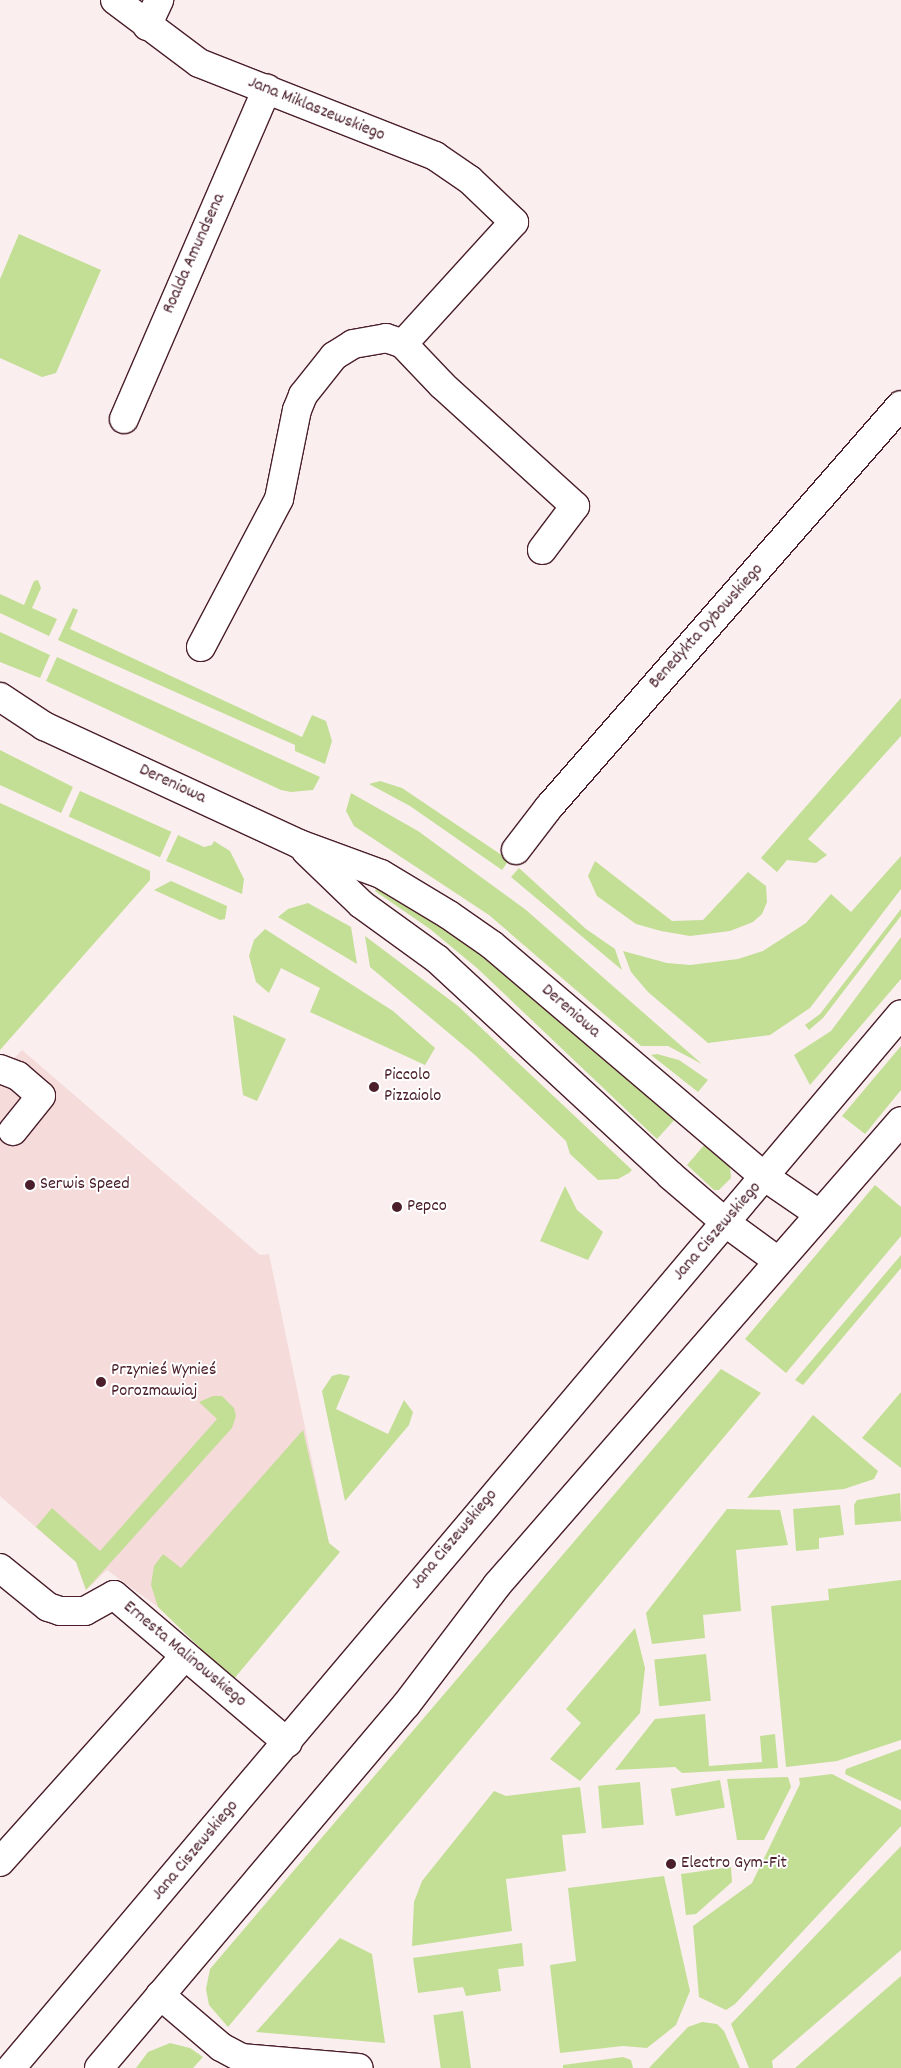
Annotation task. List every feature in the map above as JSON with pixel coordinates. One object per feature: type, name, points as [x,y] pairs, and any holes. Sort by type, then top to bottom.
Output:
[{"type":"street","name":"Jana Miklaszewskiego","points":[[115,0],[147,26],[199,63],[266,89],[355,128],[435,156],[470,180],[514,222],[403,344]]},
{"type":"street","points":[[147,26],[159,0]]},
{"type":"street","name":"Roalda Amundsena","points":[[124,420],[266,89]]},
{"type":"street","points":[[201,647],[279,499],[297,410],[311,382],[334,356],[353,344],[386,338],[403,344],[442,385],[575,506],[542,550]]},
{"type":"street","name":"Benedykta Dybowskiego","points":[[516,850],[567,786],[901,405]]},
{"type":"street","name":"Dereniowa","points":[[0,698],[44,726],[299,844],[381,874],[492,945],[765,1177],[819,1214]]},
{"type":"street","name":"Dereniowa","points":[[0,720],[44,726]]},
{"type":"street","name":"Dereniowa","points":[[299,844],[361,904],[437,959],[670,1175],[726,1223],[778,1261]]},
{"type":"street","name":"Jana Ciszewskiego","points":[[11,2068],[288,1743],[901,1014]]},
{"type":"street","points":[[0,1069],[18,1076],[41,1096],[13,1131]]},
{"type":"street","points":[[99,2068],[406,1705],[497,1585],[901,1121]]},
{"type":"street","name":"Ernesta Malinowskiego","points":[[0,1568],[48,1607],[60,1611],[85,1611],[114,1595],[288,1743]]},
{"type":"street","points":[[0,1862],[185,1656]]},
{"type":"street","points":[[160,1995],[221,2047],[242,2058],[359,2068]]},
{"type":"shaded area","points":[[22,1050],[260,1255],[269,1254],[329,1543],[340,1552],[158,1607],[107,1570],[86,1590],[76,1562],[0,1496],[0,1073]]},
{"type":"green space","points":[[19,234],[101,270],[56,373],[42,377],[0,358],[0,279]]},
{"type":"green space","points":[[38,580],[41,588],[32,608],[57,619],[49,636],[0,613],[0,594],[24,605],[34,581]]},
{"type":"green space","points":[[73,608],[78,610],[70,629],[302,737],[312,715],[326,721],[332,741],[325,764],[295,751],[295,745],[58,640]]},
{"type":"green space","points":[[0,632],[50,655],[40,678],[0,662]]},
{"type":"green space","points":[[57,657],[320,777],[313,790],[291,792],[281,790],[46,681]]},
{"type":"green space","points":[[901,698],[901,736],[808,839],[827,855],[816,863],[787,860],[777,872],[761,858]]},
{"type":"green space","points":[[0,750],[73,787],[61,813],[0,785]]},
{"type":"green space","points":[[380,781],[402,788],[509,860],[502,870],[410,806],[369,784]]},
{"type":"green space","points":[[80,791],[171,832],[160,857],[69,817]]},
{"type":"green space","points":[[351,793],[418,831],[526,910],[702,1064],[668,1046],[641,1046],[489,915],[354,826],[346,811]]},
{"type":"green space","points":[[0,803],[150,871],[150,880],[0,1050]]},
{"type":"green space","points":[[178,835],[204,847],[212,845],[214,841],[230,851],[244,879],[242,894],[166,861]]},
{"type":"green space","points":[[901,856],[901,889],[810,1008],[770,1035],[708,1043],[648,992],[631,972],[623,951],[667,963],[690,965],[738,959],[763,951],[806,923],[831,894],[851,912]]},
{"type":"green space","points":[[595,861],[672,921],[703,920],[748,872],[766,886],[767,902],[762,914],[753,922],[730,931],[690,936],[661,931],[636,924],[597,896],[588,876]]},
{"type":"green space","points":[[519,868],[586,929],[615,949],[622,970],[511,877]]},
{"type":"green space","points":[[171,881],[227,906],[225,919],[220,920],[154,890]]},
{"type":"green space","points":[[378,885],[484,953],[677,1117],[657,1139],[477,968],[430,929],[375,891]]},
{"type":"green space","points":[[308,903],[351,927],[357,964],[278,917],[288,909]]},
{"type":"green space","points":[[901,909],[901,916],[823,1018],[809,1030],[805,1025],[820,1014]]},
{"type":"green space","points":[[265,929],[393,1011],[435,1048],[425,1065],[310,1012],[320,988],[281,968],[269,993],[256,982],[249,956],[254,940]]},
{"type":"green space","points":[[365,936],[458,1006],[632,1170],[618,1179],[598,1180],[570,1154],[566,1141],[475,1055],[370,967]]},
{"type":"green space","points":[[901,937],[901,979],[810,1085],[794,1055],[831,1031]]},
{"type":"green space","points":[[233,1015],[286,1039],[257,1101],[243,1095]]},
{"type":"green space","points":[[901,1046],[901,1090],[865,1134],[842,1116]]},
{"type":"green space","points":[[657,1054],[679,1060],[708,1080],[698,1092],[651,1055]]},
{"type":"green space","points":[[706,1143],[730,1166],[731,1178],[719,1190],[714,1190],[687,1165]]},
{"type":"green space","points":[[875,1185],[901,1207],[901,1236],[786,1373],[745,1339]]},
{"type":"green space","points":[[565,1186],[577,1210],[603,1232],[588,1260],[540,1241]]},
{"type":"green space","points":[[901,1255],[901,1268],[803,1385],[795,1380]]},
{"type":"green space","points":[[721,1369],[761,1393],[228,2027],[209,2005],[206,1989],[210,1969]]},
{"type":"green space","points":[[339,1374],[350,1376],[336,1409],[388,1434],[404,1400],[413,1412],[409,1425],[345,1501],[322,1391],[332,1376]]},
{"type":"green space","points":[[901,1392],[901,1468],[862,1438]]},
{"type":"green space","points":[[213,1396],[222,1396],[234,1408],[236,1416],[232,1428],[86,1590],[76,1562],[36,1527],[52,1508],[100,1551],[217,1419],[199,1402]]},
{"type":"green space","points":[[813,1415],[878,1471],[874,1479],[844,1489],[747,1498]]},
{"type":"green space","points":[[303,1430],[329,1543],[340,1552],[233,1680],[158,1607],[151,1585],[154,1566],[163,1554],[181,1568]]},
{"type":"green space","points":[[900,1493],[901,1521],[855,1525],[854,1505],[857,1500]]},
{"type":"green space","points":[[840,1505],[844,1535],[819,1538],[819,1549],[796,1551],[793,1509]]},
{"type":"green space","points":[[727,1509],[780,1510],[788,1545],[736,1550],[741,1611],[703,1615],[705,1638],[652,1644],[646,1613]]},
{"type":"green space","points":[[901,1580],[901,1740],[837,1761],[786,1767],[771,1606],[829,1600],[828,1589]]},
{"type":"green space","points":[[635,1628],[645,1668],[640,1713],[580,1781],[550,1759],[581,1723],[566,1709]]},
{"type":"green space","points":[[706,1654],[711,1701],[659,1706],[654,1659]]},
{"type":"green space","points":[[705,1714],[709,1766],[762,1762],[760,1736],[775,1734],[778,1768],[682,1773],[675,1767],[615,1770],[655,1719]]},
{"type":"green space","points":[[901,1749],[901,1801],[845,1774],[846,1769]]},
{"type":"green space","points":[[832,1774],[901,1810],[901,1826],[735,2004],[726,2010],[699,1997],[693,1926],[752,1883],[800,1784],[799,1778]]},
{"type":"green space","points":[[788,1777],[791,1787],[764,1840],[737,1840],[727,1779]]},
{"type":"green space","points":[[720,1780],[725,1808],[676,1816],[671,1789]]},
{"type":"green space","points":[[640,1782],[644,1825],[602,1828],[598,1786]]},
{"type":"green space","points":[[580,1787],[586,1833],[562,1835],[566,1871],[506,1879],[512,1931],[412,1946],[414,1902],[422,1881],[494,1791],[506,1796]]},
{"type":"green space","points":[[901,1846],[901,1950],[772,2061],[773,2068],[749,2068],[731,2024]]},
{"type":"green space","points":[[731,1867],[732,1882],[696,1914],[686,1915],[681,1874]]},
{"type":"green space","points":[[664,1876],[690,1991],[676,2025],[647,2048],[623,2046],[560,2053],[550,1965],[576,1961],[568,1888]]},
{"type":"green space","points":[[340,1938],[372,1954],[385,2043],[256,2032]]},
{"type":"green space","points":[[522,1943],[524,1966],[498,1969],[501,1991],[466,1996],[463,1987],[418,1993],[413,1958]]},
{"type":"green space","points":[[901,1976],[901,2068],[795,2068]]},
{"type":"green space","points":[[463,2011],[471,2068],[441,2068],[433,2015]]},
{"type":"green space","points":[[702,2022],[717,2024],[724,2031],[740,2068],[649,2068],[688,2027]]},
{"type":"green space","points":[[170,2043],[190,2048],[203,2057],[193,2068],[136,2068],[148,2052]]},
{"type":"green space","points":[[623,2057],[631,2060],[633,2068],[563,2068],[563,2065]]},
{"type":"place","name":"Piccolo Pizzaiolo","points":[[374,1087]]},
{"type":"place","name":"Serwis Speed","points":[[30,1185]]},
{"type":"place","name":"Pepco","points":[[397,1207]]},
{"type":"place","name":"Przynieś Wynieś Porozmawiaj","points":[[101,1382]]},
{"type":"place","name":"Electro Gym-Fit","points":[[671,1864]]}]
